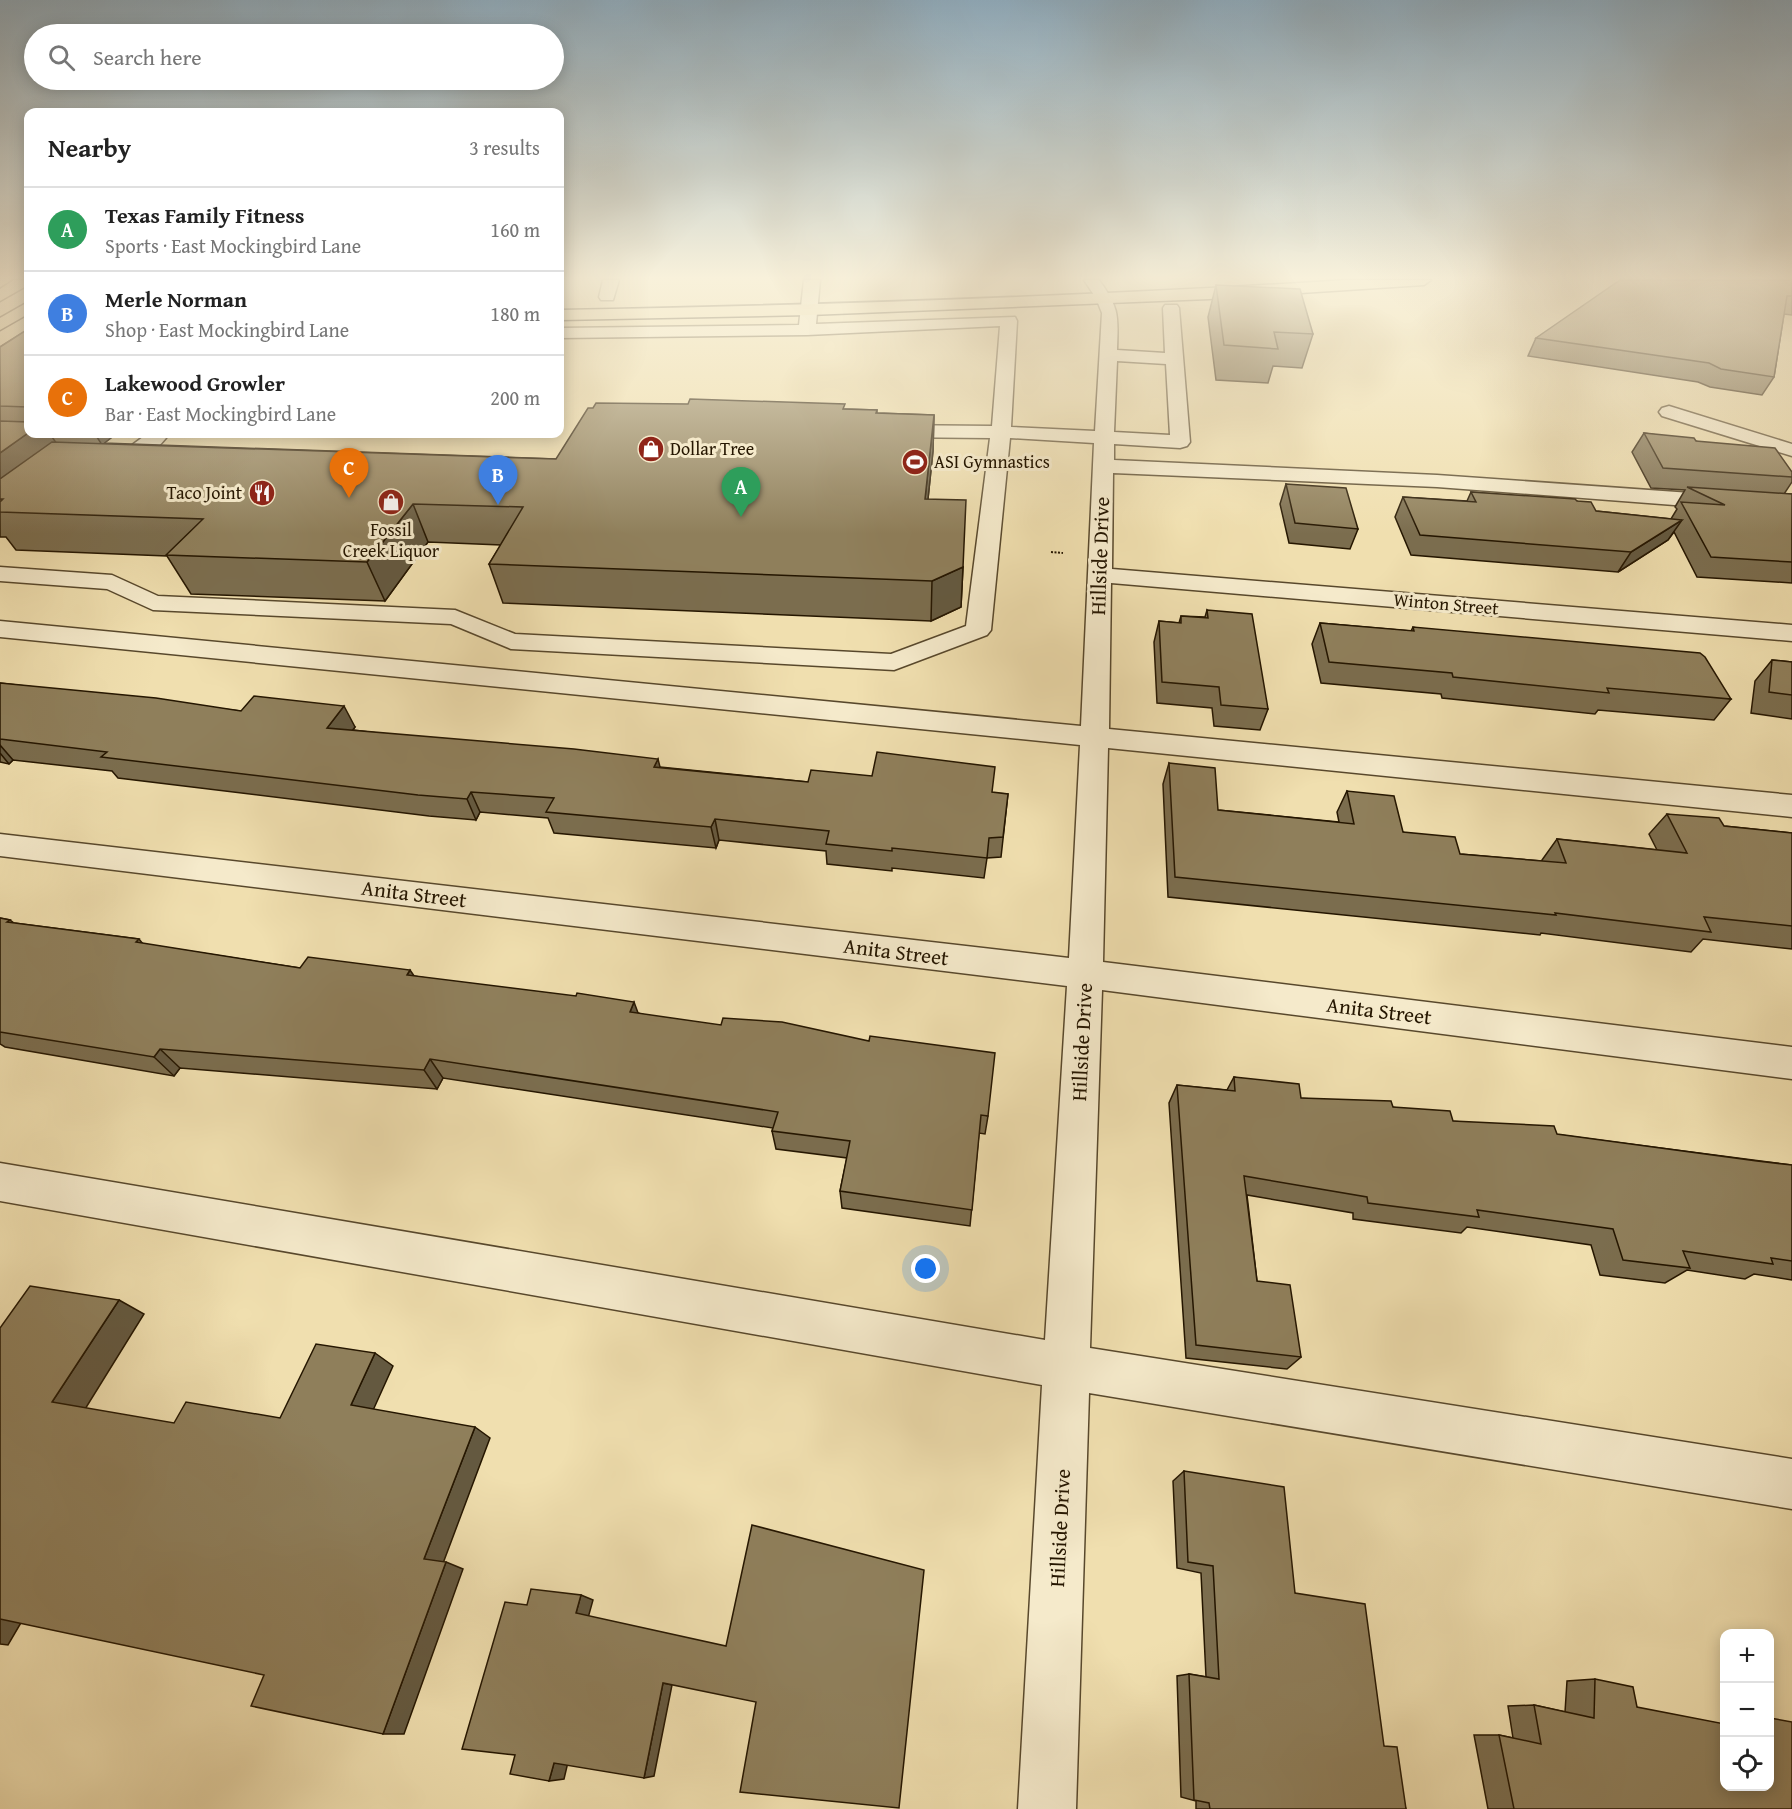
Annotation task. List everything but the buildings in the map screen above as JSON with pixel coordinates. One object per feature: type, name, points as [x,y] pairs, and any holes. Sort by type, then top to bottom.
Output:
[{"type":"street","points":[[0,574],[112,582],[153,603],[455,617],[511,641],[894,662],[978,630],[1001,432],[1006,364]]},
{"type":"street","name":"Hillside Drive","points":[[1047,1809],[1085,974],[1109,364]]},
{"type":"street","points":[[1104,452],[1180,442],[1176,364]]},
{"type":"street","points":[[1670,412],[1792,450]]},
{"type":"street","points":[[871,431],[1001,432],[1104,452],[1437,481],[1792,507]]},
{"type":"street","points":[[133,454],[154,438]]},
{"type":"street","points":[[87,455],[169,455]]},
{"type":"street","name":"Winton Street","points":[[1100,574],[1792,633]]},
{"type":"street","points":[[0,629],[1792,806]]},
{"type":"street","name":"Anita Street","points":[[0,845],[1085,974],[1792,1063]]},
{"type":"street","points":[[0,1182],[1068,1366],[1792,1484]]},
{"type":"place","name":"Dollar Tree","points":[[651,449]]},
{"type":"place","name":"ASI Gymnastics","points":[[915,462]]},
{"type":"place","name":"Taco Joint","points":[[262,493]]},
{"type":"place","name":"Lakewood Growler","points":[[349,498]]},
{"type":"place","name":"Fossil Creek Liquor","points":[[391,502]]},
{"type":"place","name":"Merle Norman","points":[[498,505]]},
{"type":"place","name":"Texas Family Fitness","points":[[741,517]]}]
